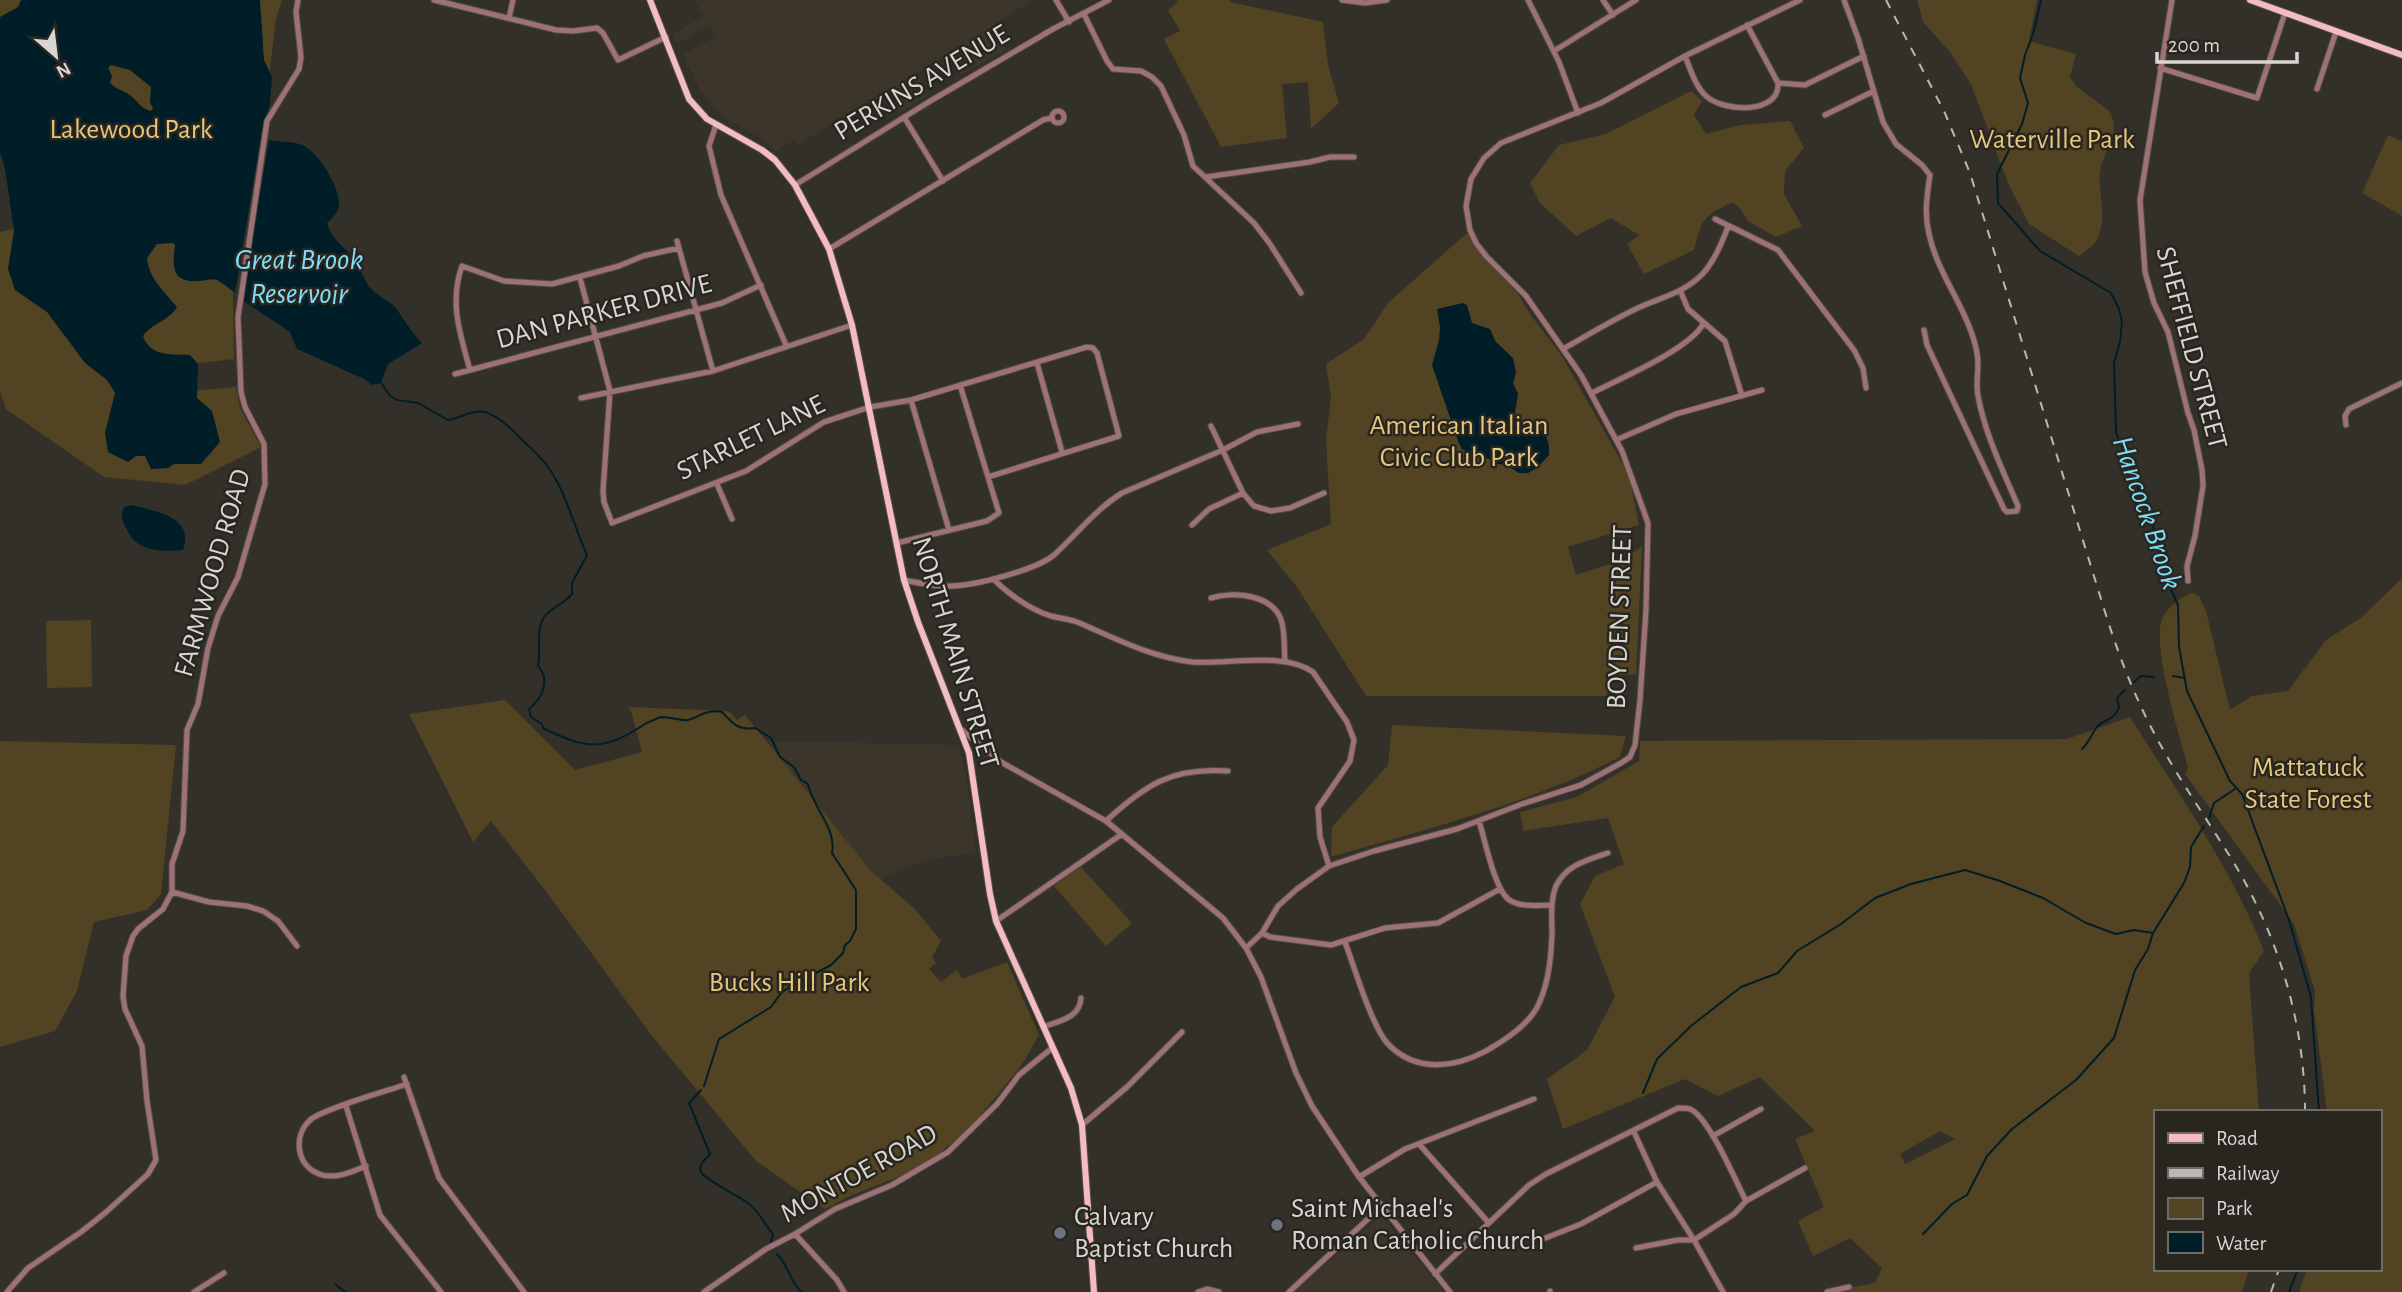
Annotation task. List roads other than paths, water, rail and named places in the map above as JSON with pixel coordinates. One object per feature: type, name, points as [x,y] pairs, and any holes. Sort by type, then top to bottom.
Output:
[{"type":"main road","name":"NORTH MAIN STREET","points":[[650,0],[689,99],[716,125],[775,160],[794,185],[829,249],[852,325],[904,580],[969,753],[996,921],[1070,1088],[1082,1125],[1094,1292]]},
{"type":"main road","points":[[2250,0],[2402,55]]},
{"type":"street","name":"FARMWOOD ROAD","points":[[172,892],[173,864],[183,831],[187,730],[198,704],[208,648],[218,616],[238,577],[265,484],[264,444],[245,407],[241,392],[239,317],[267,121],[299,69],[301,57],[296,12],[298,0]]},
{"type":"street","points":[[434,0],[560,30],[599,29],[618,60],[666,37]]},
{"type":"street","points":[[509,18],[513,0]]},
{"type":"street","points":[[1056,0],[1069,22]]},
{"type":"street","name":"PERKINS AVENUE","points":[[794,185],[904,117],[1109,0]]},
{"type":"street","points":[[1342,0],[1365,3],[1387,0]]},
{"type":"street","points":[[1528,0],[1554,51],[1578,113]]},
{"type":"street","points":[[1603,0],[1613,15]]},
{"type":"street","points":[[1554,51],[1636,0]]},
{"type":"street","name":"BOYDEN STREET","points":[[1246,948],[1262,933],[1278,906],[1329,866],[1457,829],[1581,785],[1630,757],[1635,745],[1640,700],[1649,534],[1645,514],[1616,440],[1592,393],[1518,285],[1486,256],[1476,243],[1465,206],[1471,179],[1492,149],[1601,103],[1685,56],[1800,0]]},
{"type":"street","points":[[1844,0],[1883,122],[1896,144],[1930,175],[1925,205],[1929,235],[1942,270],[1968,324],[1978,354],[1977,394],[1992,443],[2018,506],[2017,511],[2012,513],[2004,509],[1927,345],[1924,330]]},
{"type":"street","name":"SHEFFIELD STREET","points":[[2172,0],[2140,200],[2141,249],[2151,293],[2168,332],[2202,470],[2203,486],[2187,566],[2188,581]]},
{"type":"street","points":[[2160,68],[2257,98],[2285,13]]},
{"type":"street","points":[[1084,15],[1113,69],[1141,71],[1161,86],[1184,135],[1193,166],[1254,223],[1301,293]]},
{"type":"street","points":[[1685,56],[1707,98],[1746,108],[1774,99],[1779,93],[1778,83],[1746,25]]},
{"type":"street","points":[[2317,89],[2336,32]]},
{"type":"street","points":[[1778,83],[1805,85],[1864,56]]},
{"type":"street","points":[[1825,115],[1874,91]]},
{"type":"street","points":[[904,117],[943,181]]},
{"type":"street","points":[[829,249],[1043,120],[1051,118]]},
{"type":"street","points":[[716,125],[709,146],[721,195],[786,345]]},
{"type":"street","points":[[1206,177],[1330,157],[1354,157]]},
{"type":"street","points":[[1715,219],[1778,250],[1787,260],[1854,350],[1863,368],[1866,388]]},
{"type":"street","points":[[1563,349],[1640,307],[1680,290],[1704,272],[1716,254],[1728,227]]},
{"type":"street","points":[[470,370],[455,303],[456,281],[462,265],[504,281],[552,284],[619,266],[678,244],[713,371]]},
{"type":"street","points":[[580,278],[610,391]]},
{"type":"street","name":"DAN PARKER DRIVE","points":[[455,374],[722,303],[761,285]]},
{"type":"street","points":[[1680,290],[1688,309],[1725,341],[1742,396]]},
{"type":"street","points":[[1592,393],[1681,345],[1699,331],[1703,324]]},
{"type":"street","points":[[581,398],[713,371],[852,325]]},
{"type":"street","name":"STARLET LANE","points":[[610,391],[603,491],[612,523],[746,471],[824,422],[870,407],[911,400],[1087,347],[1093,348],[1097,353],[1119,436],[1062,453]]},
{"type":"street","points":[[988,477],[1062,453],[1037,363]]},
{"type":"street","points":[[2346,425],[2345,416],[2348,411],[2402,383]]},
{"type":"street","points":[[897,543],[987,521],[999,513],[960,385]]},
{"type":"street","points":[[1616,440],[1676,414],[1762,390]]},
{"type":"street","points":[[911,400],[949,530]]},
{"type":"street","points":[[904,580],[945,587],[968,585],[1039,564],[1052,557],[1109,501],[1257,432],[1298,424]]},
{"type":"street","points":[[1211,426],[1243,493],[1254,506],[1271,511],[1290,508],[1324,492]]},
{"type":"street","points":[[1976,450],[1992,443]]},
{"type":"street","points":[[717,484],[732,519]]},
{"type":"street","points":[[1192,525],[1209,509],[1243,493]]},
{"type":"street","points":[[993,579],[1035,610],[1074,621],[1134,648],[1193,662],[1285,662],[1305,666],[1313,672],[1352,731],[1353,752],[1350,761],[1322,799],[1317,815],[1320,837],[1329,866]]},
{"type":"street","points":[[1211,598],[1226,593],[1265,601],[1282,620],[1285,662]]},
{"type":"street","points":[[961,730],[1001,762],[1105,821],[1223,918],[1246,948],[1261,977],[1296,1073],[1312,1106],[1359,1177],[1450,1292]]},
{"type":"street","points":[[1105,821],[1134,795],[1158,780],[1213,769],[1228,771]]},
{"type":"street","points":[[1479,821],[1500,889],[1510,901],[1525,905],[1552,905]]},
{"type":"street","points":[[996,921],[1122,834]]},
{"type":"street","points":[[1345,942],[1377,1027],[1388,1044],[1417,1061],[1430,1065],[1451,1065],[1499,1044],[1521,1027],[1539,1005],[1548,979],[1552,905],[1556,887],[1567,871],[1580,862],[1608,853]]},
{"type":"street","points":[[1262,933],[1270,937],[1321,945],[1345,942],[1385,928],[1438,923],[1500,889]]},
{"type":"street","points":[[7,1292],[28,1268],[82,1233],[105,1213],[148,1174],[156,1160],[142,1046],[125,1009],[123,996],[129,944],[138,929],[163,909],[172,892],[209,902],[247,905],[263,911],[278,922],[297,946]]},
{"type":"street","points":[[1043,1027],[1072,1016],[1078,1010],[1081,998]]},
{"type":"street","points":[[1082,1125],[1127,1087],[1182,1032]]},
{"type":"street","name":"MONTOE ROAD","points":[[704,1292],[766,1249],[835,1209],[916,1173],[948,1152],[998,1104],[1019,1075],[1052,1048]]},
{"type":"street","points":[[404,1077],[439,1178],[524,1292]]},
{"type":"street","points":[[366,1166],[348,1174],[319,1174],[310,1168],[300,1150],[302,1130],[317,1115],[407,1084]]},
{"type":"street","points":[[1359,1177],[1405,1149],[1534,1099]]},
{"type":"street","points":[[346,1106],[380,1216],[441,1292]]},
{"type":"street","points":[[1435,1274],[1529,1185],[1678,1108],[1690,1109],[1700,1118],[1713,1136],[1746,1201]]},
{"type":"street","points":[[1713,1136],[1761,1109]]},
{"type":"street","points":[[1634,1132],[1657,1182],[1723,1292]]},
{"type":"street","points":[[1419,1144],[1488,1222]]},
{"type":"street","points":[[1636,1248],[1678,1240],[1694,1240],[1734,1214],[1746,1201],[1805,1168]]},
{"type":"street","points":[[1543,1239],[1581,1224],[1657,1182]]},
{"type":"street","points":[[1289,1292],[1382,1206]]},
{"type":"street","points":[[796,1234],[837,1280],[844,1292]]},
{"type":"street","points":[[194,1292],[224,1273]]},
{"type":"street","points":[[1827,1292],[1849,1287]]},
{"type":"street","points":[[1198,1292],[1207,1289],[1219,1292]]},
{"type":"water","name":"Great Brook Reservoir","points":[[21,0],[260,0],[264,60],[272,77],[270,104],[262,131],[235,293],[217,280],[191,281],[179,277],[174,267],[173,243],[157,244],[147,258],[154,279],[177,307],[170,316],[143,336],[146,343],[156,351],[190,355],[198,364],[197,398],[212,411],[220,442],[201,464],[174,464],[168,468],[151,469],[145,456],[136,456],[128,462],[108,452],[105,433],[115,393],[107,380],[85,363],[47,312],[15,290],[8,269],[14,230],[0,153],[0,17],[18,7]],"holes":[[[111,65],[130,70],[151,87],[151,111],[110,83],[112,76],[108,68]]]},
{"type":"water","name":"Great Brook Reservoir","points":[[269,140],[302,145],[321,162],[336,189],[339,205],[335,215],[327,223],[330,230],[356,262],[370,288],[395,307],[422,343],[388,364],[381,383],[372,385],[297,349],[290,332],[242,300]]},
{"type":"water","points":[[1463,303],[1467,305],[1472,323],[1490,329],[1496,342],[1513,358],[1516,373],[1513,383],[1518,394],[1514,418],[1539,429],[1547,439],[1549,455],[1528,473],[1519,473],[1506,465],[1466,451],[1458,441],[1432,365],[1439,340],[1437,309]]},
{"type":"water","points":[[131,505],[162,513],[178,523],[185,539],[183,550],[150,549],[136,542],[130,536],[122,518],[124,507]]},
{"type":"waterway","name":"Hancock Brook","points":[[2041,0],[2020,78],[2028,103],[2022,124],[1997,174],[1998,203],[2040,251],[2111,293],[2119,309],[2122,322],[2114,362],[2116,432],[2163,552],[2170,587],[2178,605],[2179,647],[2187,691],[2230,781],[2242,794],[2289,920],[2311,997],[2319,1110]]},
{"type":"waterway","points":[[380,381],[390,396],[397,400],[418,403],[448,420],[476,412],[495,416],[540,457],[561,490],[587,555],[572,583],[572,594],[550,611],[542,622],[538,666],[542,671],[544,683],[541,695],[529,709],[531,717],[542,724],[543,728],[558,735],[584,744],[595,744],[618,739],[660,717],[688,720],[709,712],[722,712],[737,726],[755,728],[771,738],[780,757],[794,767],[801,780],[808,784],[828,826],[833,844],[832,853],[856,890],[856,929],[843,953],[831,965],[788,988],[771,1007],[719,1039],[704,1086]]},
{"type":"waterway","points":[[2134,682],[2141,676],[2154,677]]},
{"type":"waterway","points":[[2173,676],[2185,678]]},
{"type":"waterway","points":[[2082,749],[2096,728],[2116,713],[2119,708],[2117,698],[2125,690]]},
{"type":"waterway","points":[[2209,818],[2214,803],[2235,789]]},
{"type":"waterway","points":[[1923,1234],[1952,1204],[1967,1195],[1987,1156],[2012,1129],[2076,1080],[2114,1038],[2135,970],[2148,949],[2153,933],[2184,883],[2190,867],[2191,847],[2204,826]]},
{"type":"waterway","points":[[1643,1093],[1657,1059],[1691,1026],[1741,987],[1778,973],[1797,951],[1841,924],[1875,898],[1911,884],[1965,870],[2043,898],[2086,923],[2116,934],[2134,930],[2153,933]]},
{"type":"waterway","points":[[701,1090],[689,1103],[710,1154],[701,1164],[701,1172],[752,1206],[773,1234],[771,1242]]},
{"type":"waterway","points":[[777,1254],[801,1292]]},
{"type":"waterway","name":"Hancock Brook","points":[[2289,1292],[2297,1271]]},
{"type":"waterway","points":[[335,1284],[345,1292]]},
{"type":"railway","points":[[1886,0],[1944,111],[1970,173],[2105,612],[2132,687],[2162,748],[2250,892],[2276,952],[2294,1014],[2304,1079],[2305,1110]]},
{"type":"railway","points":[[2271,1292],[2278,1271]]},
{"type":"place","name":"Saint Michael's Roman Catholic Church","points":[[1277,1225]]},
{"type":"place","name":"Calvary Baptist Church","points":[[1060,1233]]},
{"type":"park label","name":"Lakewood Park","points":[[131,130]]},
{"type":"park label","name":"Waterville Park","points":[[2052,140]]},
{"type":"park label","name":"American Italian Civic Club Park","points":[[1459,442]]},
{"type":"park label","name":"Mattatuck State Forest","points":[[2308,784]]},
{"type":"park label","name":"Bucks Hill Park","points":[[789,983]]}]
